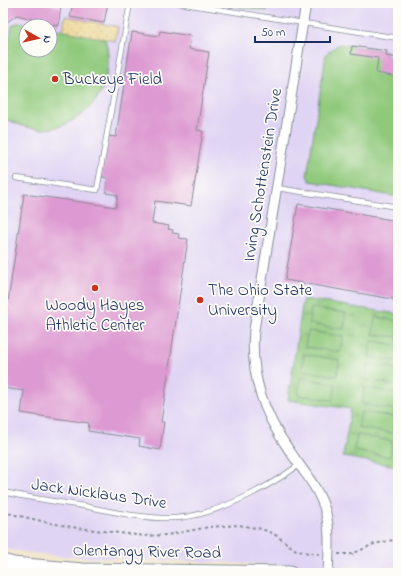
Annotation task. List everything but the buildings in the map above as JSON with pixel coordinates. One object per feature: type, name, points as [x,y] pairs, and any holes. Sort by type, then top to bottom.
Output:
[{"type":"main road","name":"Olentangy River Road","points":[[3,561],[13,564],[83,570],[290,573]]},
{"type":"street","name":"Irving Schottenstein Drive","points":[[306,3],[254,330],[253,362],[264,406],[287,447],[319,495],[324,508],[328,522],[328,573]]},
{"type":"lane","points":[[16,178],[97,190],[130,3]]},
{"type":"lane","points":[[179,3],[398,38]]},
{"type":"lane","points":[[277,188],[398,207]]},
{"type":"lane","name":"Jack Nicklaus Drive","points":[[4,492],[148,516],[175,518],[215,510],[283,476],[299,465]]},
{"type":"lane","points":[[3,503],[4,492]]},
{"type":"path","points":[[3,512],[78,528],[145,536],[167,535],[209,527],[239,525],[262,529],[274,534],[296,550],[329,554],[352,554],[374,544],[398,539]]},
{"type":"shaded area","name":"The Ohio State University","points":[[3,3],[398,3],[398,567],[330,567],[56,556],[3,549]]},
{"type":"green space","points":[[215,3],[268,3],[267,11]]},
{"type":"green space","name":"Buckeye Field","points":[[18,23],[18,58],[58,58],[58,30],[105,39],[108,62],[107,74],[99,96],[92,105],[66,124],[46,129],[21,125],[3,117],[3,70],[12,26]]},
{"type":"green space","points":[[339,44],[387,51],[386,56],[398,58],[398,197],[310,181],[307,176],[326,54]]},
{"type":"green space","points":[[303,299],[398,314],[397,466],[343,457],[351,409],[288,400]]},
{"type":"green space","points":[[311,308],[346,313],[344,329],[309,324]]},
{"type":"green space","points":[[375,317],[398,321],[398,337],[373,334]]},
{"type":"green space","points":[[308,331],[343,336],[340,352],[305,347]]},
{"type":"green space","points":[[371,341],[398,345],[398,361],[369,357]]},
{"type":"green space","points":[[304,354],[339,360],[337,376],[302,370]]},
{"type":"green space","points":[[368,364],[398,369],[398,385],[365,380]]},
{"type":"green space","points":[[300,378],[336,384],[333,400],[298,395]]},
{"type":"green space","points":[[364,388],[398,393],[397,410],[362,404]]},
{"type":"green space","points":[[361,412],[396,417],[393,433],[358,428]]},
{"type":"green space","points":[[357,435],[392,441],[390,457],[354,451]]},
{"type":"sand","points":[[65,16],[118,27],[115,41],[105,39],[108,63],[107,74],[104,86],[99,96],[83,113],[68,123],[56,128],[40,129],[27,127],[3,117],[54,121],[51,58],[58,58],[58,29],[63,30]]},
{"type":"place","name":"Buckeye Field","points":[[55,79]]},
{"type":"place","name":"Woody Hayes Athletic Center","points":[[95,288]]},
{"type":"place","name":"The Ohio State University","points":[[200,300]]}]
